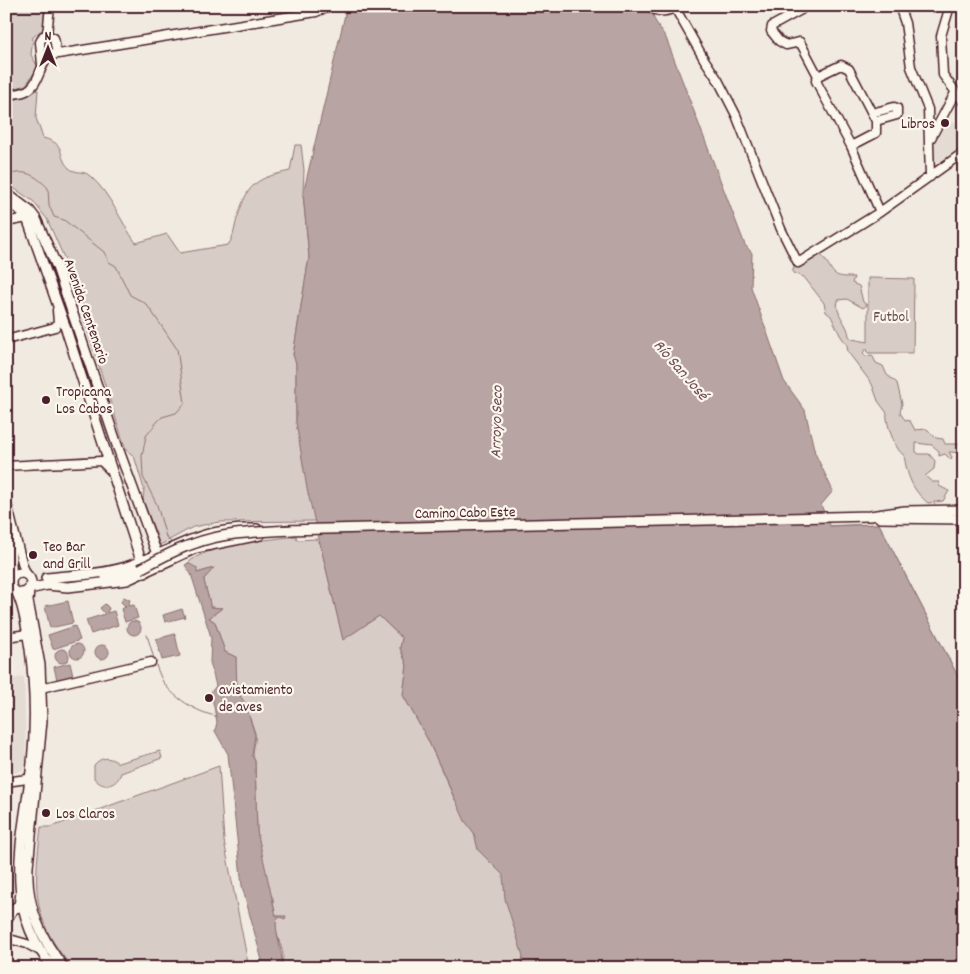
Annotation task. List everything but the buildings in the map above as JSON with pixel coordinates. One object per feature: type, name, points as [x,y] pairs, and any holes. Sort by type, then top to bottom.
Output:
[{"type":"main road","name":"Avenida Centenario","points":[[6,193],[30,210],[36,218],[54,259],[161,565]]},
{"type":"main road","points":[[6,202],[19,209],[27,218]]},
{"type":"main road","name":"Avenida Centenario","points":[[27,218],[118,486],[142,567]]},
{"type":"main road","name":"Camino Cabo Este","points":[[870,516],[905,511],[964,510]]},
{"type":"main road","name":"Camino Cabo Este","points":[[28,576],[46,582],[118,575],[142,567],[190,544],[209,539],[241,534],[292,530],[870,516],[906,519],[964,519]]},
{"type":"main road","points":[[142,567],[156,554],[194,537],[222,530],[292,530]]},
{"type":"main road","points":[[46,582],[119,569],[161,565],[191,550],[218,542],[292,530]]},
{"type":"main road","points":[[52,968],[40,951],[27,926],[20,896],[19,867],[34,778],[42,736],[41,688],[33,645],[28,601],[31,584],[28,576],[19,573],[10,583],[17,593],[28,634],[33,645],[34,778],[28,867],[31,904],[46,944],[64,968]]},
{"type":"main road","name":"Camino Cabo Este","points":[[29,590],[46,582]]},
{"type":"main road","points":[[17,593],[29,590]]},
{"type":"street","points":[[47,35],[50,6]]},
{"type":"street","points":[[6,96],[30,89],[35,84],[46,59],[57,54],[316,12],[330,6]]},
{"type":"street","points":[[649,6],[656,11],[666,11],[677,7],[736,115],[782,229],[798,263],[880,212],[964,152]]},
{"type":"street","points":[[801,6],[801,10],[772,26],[770,31],[779,41],[786,45],[800,42],[818,76],[816,81],[851,146],[880,212]]},
{"type":"street","points":[[899,6],[905,24],[911,67],[928,109],[930,177]]},
{"type":"street","points":[[950,6],[943,28],[940,47],[943,75],[956,95],[964,103]]},
{"type":"street","points":[[47,35],[54,39],[57,54]]},
{"type":"street","points":[[42,65],[40,42],[42,37],[47,35]]},
{"type":"street","points":[[818,76],[841,65],[847,66],[876,121],[876,133],[851,146]]},
{"type":"street","points":[[930,140],[956,95],[964,88]]},
{"type":"street","points":[[872,113],[894,107],[897,108],[897,115],[876,121]]},
{"type":"street","points":[[6,222],[27,218]]},
{"type":"street","points":[[6,340],[55,327],[58,323],[57,305]]},
{"type":"street","points":[[6,466],[24,463],[64,464],[101,461],[108,466],[118,486]]},
{"type":"street","points":[[6,500],[22,565],[28,576]]},
{"type":"street","points":[[6,523],[11,545],[10,583]]},
{"type":"street","points":[[6,637],[28,634]]},
{"type":"street","points":[[41,688],[151,662]]},
{"type":"street","points":[[6,782],[34,778]]},
{"type":"street","points":[[6,921],[15,907],[18,908],[20,896]]},
{"type":"street","points":[[6,938],[27,944],[40,951]]},
{"type":"shaded area","points":[[945,117],[956,124],[964,121],[964,147],[939,165],[932,154],[936,135]]},
{"type":"shaded area","points":[[24,677],[26,760],[23,770],[6,775],[6,680]]},
{"type":"shaded area","points":[[15,834],[10,881],[14,900],[6,903],[6,837]]},
{"type":"green space","points":[[6,6],[45,6],[43,29],[33,37],[31,55],[38,67],[26,85],[6,91]]},
{"type":"green space","points":[[38,90],[36,118],[43,138],[56,143],[69,168],[88,174],[97,183],[110,199],[136,243],[167,234],[180,253],[228,245],[242,205],[250,189],[262,179],[290,171],[295,145],[301,145],[309,257],[293,355],[296,363],[296,422],[315,521],[219,522],[193,527],[160,545],[143,500],[144,489],[134,456],[126,450],[84,320],[81,296],[47,219],[33,201],[6,183],[6,99]]},
{"type":"green space","name":"Futbol","points":[[820,254],[833,272],[840,276],[854,277],[852,283],[859,286],[863,302],[867,305],[863,308],[847,299],[838,300],[839,314],[852,339],[868,342],[868,278],[914,279],[913,353],[868,353],[867,348],[863,353],[865,356],[872,355],[876,363],[883,366],[887,375],[897,383],[902,404],[900,413],[905,420],[910,421],[915,430],[927,429],[936,438],[943,439],[945,444],[964,444],[964,453],[949,452],[952,457],[951,460],[945,454],[939,456],[939,451],[932,445],[916,443],[916,452],[919,454],[929,454],[935,461],[934,469],[925,476],[932,482],[939,482],[939,486],[949,491],[943,501],[928,503],[914,487],[904,455],[897,448],[891,435],[887,413],[878,401],[872,384],[848,352],[847,345],[831,316],[826,312],[824,303],[804,277],[793,273],[793,269]]},
{"type":"green space","points":[[879,524],[964,688],[964,968],[523,956],[522,968],[282,968],[283,955],[276,930],[279,916],[274,913],[273,898],[269,892],[257,831],[255,761],[253,754],[255,733],[238,688],[235,669],[236,657],[225,652],[215,622],[209,618],[222,608],[210,607],[205,586],[204,579],[213,568],[197,573],[188,563],[209,551],[239,544],[296,536],[297,540],[316,539],[320,543],[343,639],[379,616],[402,638],[400,648],[407,665],[403,695],[428,740],[455,800],[819,526]]},
{"type":"green space","points":[[160,751],[162,758],[121,773],[116,781],[109,785],[101,784],[94,778],[94,765],[99,760],[108,758],[118,763]]},
{"type":"green space","points":[[219,766],[224,841],[249,968],[73,968],[49,934],[38,902],[37,867],[41,827],[51,827]]},
{"type":"water","name":"Río San José","points":[[347,6],[652,6],[654,19],[666,38],[745,245],[752,253],[751,287],[784,381],[805,410],[815,453],[833,491],[821,505],[830,526],[879,524],[964,688],[964,968],[521,966],[523,956],[505,899],[503,875],[478,850],[474,833],[465,821],[428,740],[403,695],[407,665],[400,648],[402,638],[379,616],[343,640],[307,489],[296,422],[296,363],[293,355],[309,257],[303,194]]},
{"type":"water","points":[[188,563],[197,568],[197,573],[214,568],[204,579],[210,607],[222,608],[209,618],[215,622],[225,652],[236,657],[237,691],[245,703],[255,735],[252,756],[255,761],[257,831],[276,916],[286,916],[285,919],[280,917],[276,921],[282,968],[264,968],[242,886],[228,754],[215,731],[217,722],[211,692],[216,686],[210,662],[211,637],[191,574],[185,565]]},
{"type":"water","points":[[124,597],[130,600],[128,606],[134,605],[138,618],[125,622],[121,609],[126,607],[121,602]]},
{"type":"water","points":[[68,601],[73,623],[50,628],[45,606]]},
{"type":"water","points":[[105,604],[109,608],[107,613],[114,611],[118,625],[91,634],[86,620],[105,614],[100,608]]},
{"type":"water","points":[[182,609],[185,617],[165,622],[163,615]]},
{"type":"water","points":[[134,621],[139,623],[141,628],[139,633],[134,635],[129,633],[127,628],[129,623]]},
{"type":"water","points":[[75,626],[80,640],[53,649],[48,635]]},
{"type":"water","points":[[175,634],[180,656],[162,660],[156,639]]},
{"type":"water","points":[[77,644],[82,646],[84,651],[82,656],[77,658],[72,656],[70,651],[72,646]]},
{"type":"water","points":[[102,645],[107,647],[109,652],[107,657],[102,659],[97,657],[95,652],[97,647]]},
{"type":"water","points":[[62,649],[67,651],[69,656],[67,661],[62,663],[57,661],[55,656],[57,651]]},
{"type":"water","points":[[70,663],[73,676],[57,680],[54,667]]},
{"type":"waterway","name":"Arroyo Seco","points":[[335,6],[346,15]]},
{"type":"waterway","points":[[6,176],[19,173],[29,174],[48,188],[49,205],[54,217],[64,220],[104,252],[109,262],[116,266],[130,295],[145,303],[177,349],[185,403],[176,413],[162,417],[157,422],[146,436],[142,456],[143,477],[157,505],[166,537],[173,544]]},
{"type":"waterway","points":[[147,635],[157,669],[166,686],[178,698],[193,708],[216,716]]},
{"type":"place","name":"Libros","points":[[945,123]]},
{"type":"place","name":"Tropicana Los Cabos","points":[[46,400]]},
{"type":"place","name":"Teo Bar and Grill","points":[[33,555]]},
{"type":"place","name":"avistamiento de aves","points":[[209,698]]},
{"type":"place","name":"Los Claros","points":[[46,813]]}]
